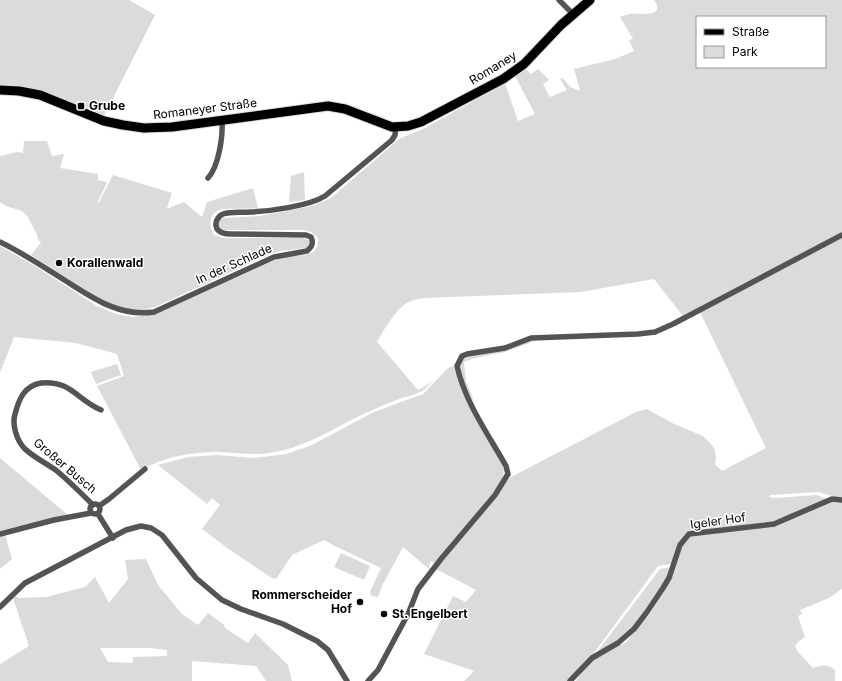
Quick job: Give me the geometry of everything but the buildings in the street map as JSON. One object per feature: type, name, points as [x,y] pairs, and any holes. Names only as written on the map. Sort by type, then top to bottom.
[{"type":"main road","name":"Romaney","points":[[415,124],[503,79],[524,64],[573,14],[590,0]]},
{"type":"main road","name":"Romaneyer Straße","points":[[0,90],[19,91],[40,95],[104,120],[134,127],[166,128],[328,106],[345,109],[378,122],[396,127],[415,124]]},
{"type":"street","points":[[559,0],[573,14]]},
{"type":"street","points":[[208,178],[213,173],[222,138],[222,120]]},
{"type":"street","name":"In der Schlade","points":[[0,242],[97,301],[116,309],[132,313],[143,314],[154,312],[274,256],[307,251],[311,248],[313,242],[311,237],[306,234],[231,234],[222,233],[216,224],[218,218],[222,214],[251,212],[318,200],[325,196],[392,140],[395,135],[396,127]]},
{"type":"street","points":[[368,681],[378,670],[408,614],[418,589],[495,494],[508,474],[506,466],[472,405],[460,378],[457,366],[462,356],[505,348],[531,338],[655,332],[842,235]]},
{"type":"street","name":"Großer Busch","points":[[96,505],[24,447],[16,433],[14,419],[22,394],[28,389],[39,384],[51,382],[61,384],[101,410]]},
{"type":"street","points":[[91,513],[90,508],[109,499],[145,469]]},
{"type":"street","name":"Igeler Hof","points":[[570,681],[592,658],[618,643],[634,629],[669,578],[680,545],[689,534],[774,524],[832,499],[842,500]]},
{"type":"street","points":[[96,505],[100,509],[98,514],[113,538]]},
{"type":"street","points":[[0,534],[54,520],[91,513],[98,514]]},
{"type":"street","points":[[0,607],[25,583],[126,530],[141,526],[151,528],[162,535],[196,578],[222,600],[241,609],[283,624],[317,641],[328,650],[347,681]]},
{"type":"green space","points":[[0,0],[129,0],[155,15],[104,116],[84,106],[72,104],[19,86],[0,86]]},
{"type":"green space","points":[[654,0],[842,0],[842,233],[683,316],[654,279],[581,292],[424,298],[413,300],[404,305],[395,314],[377,342],[418,390],[435,378],[428,387],[418,393],[363,414],[311,441],[284,450],[269,453],[249,454],[217,452],[188,454],[150,465],[141,470],[97,386],[124,376],[117,354],[76,343],[14,337],[0,373],[0,246],[35,266],[97,306],[116,314],[133,317],[158,313],[273,261],[289,256],[310,254],[314,252],[318,244],[318,238],[311,232],[304,230],[220,229],[218,226],[220,220],[223,218],[260,216],[312,206],[331,198],[399,139],[425,128],[505,83],[518,121],[535,114],[515,76],[525,68],[531,74],[538,69],[549,80],[543,84],[550,97],[567,90],[560,79],[563,78],[570,87],[580,91],[574,69],[615,59],[634,51],[629,40],[633,39],[620,17],[629,14],[644,14],[657,10]]},
{"type":"green space","points":[[24,141],[47,141],[52,156],[64,154],[60,168],[98,174],[98,180],[107,183],[98,204],[113,175],[172,193],[167,208],[184,202],[202,217],[207,202],[253,188],[258,208],[222,209],[215,212],[210,221],[214,235],[223,238],[304,238],[310,242],[309,245],[306,248],[280,251],[270,254],[155,307],[143,310],[125,309],[119,307],[100,299],[31,255],[41,242],[38,240],[28,217],[22,211],[6,206],[0,202],[0,156],[17,152],[23,153]]},
{"type":"green space","points":[[304,172],[305,200],[289,202],[291,176]]},
{"type":"green space","points":[[842,237],[842,499],[818,492],[770,495],[769,497],[775,498],[817,495],[829,500],[782,520],[689,533],[672,564],[658,566],[591,657],[570,681],[464,681],[474,671],[424,654],[453,596],[466,602],[476,590],[436,569],[502,486],[511,477],[636,412],[647,409],[672,423],[703,436],[712,445],[715,451],[715,465],[722,471],[766,448],[700,312],[781,269],[786,268],[792,263]]},
{"type":"green space","points":[[540,339],[505,352],[475,358],[464,362],[466,381],[474,401],[465,384],[460,369],[461,362],[465,357]]},
{"type":"green space","points":[[117,364],[121,375],[96,384],[91,372]]},
{"type":"green space","points":[[453,366],[502,464],[504,472],[503,476],[495,490],[435,564],[432,561],[429,565],[430,570],[403,547],[382,586],[378,597],[371,596],[370,592],[381,568],[324,540],[292,555],[276,579],[272,578],[202,529],[220,505],[212,498],[207,504],[158,465],[188,457],[217,455],[254,458],[286,454],[310,446],[374,412],[423,394],[448,368]]},
{"type":"green space","points":[[0,458],[68,515],[0,532]]},
{"type":"green space","points":[[832,501],[842,502],[842,589],[829,598],[800,610],[802,614],[798,616],[805,637],[795,646],[798,652],[813,668],[824,666],[835,670],[835,681],[576,681],[592,659],[625,643],[650,614],[669,583],[679,550],[691,536],[766,527]]},
{"type":"green space","points":[[5,534],[12,559],[0,569],[0,536]]},
{"type":"green space","points":[[341,553],[370,566],[364,580],[334,567]]},
{"type":"green space","points":[[146,559],[158,585],[182,614],[198,625],[208,613],[224,625],[225,628],[248,643],[255,633],[288,665],[292,681],[266,681],[256,666],[192,661],[192,681],[0,681],[0,664],[29,646],[13,598],[15,596],[19,598],[46,597],[85,587],[95,577],[109,603],[128,579],[125,560]],"holes":[[[100,648],[150,648],[167,650],[167,656],[133,657],[133,663],[108,662]]]},
{"type":"green space","points":[[671,567],[658,595],[636,624],[620,641],[597,652],[660,569]]},
{"type":"place","name":"Grube","points":[[81,106]]},
{"type":"place","name":"Korallenwald","points":[[59,263]]},
{"type":"place","name":"Rommerscheider Hof","points":[[360,602]]},
{"type":"place","name":"St. Engelbert","points":[[384,614]]}]
